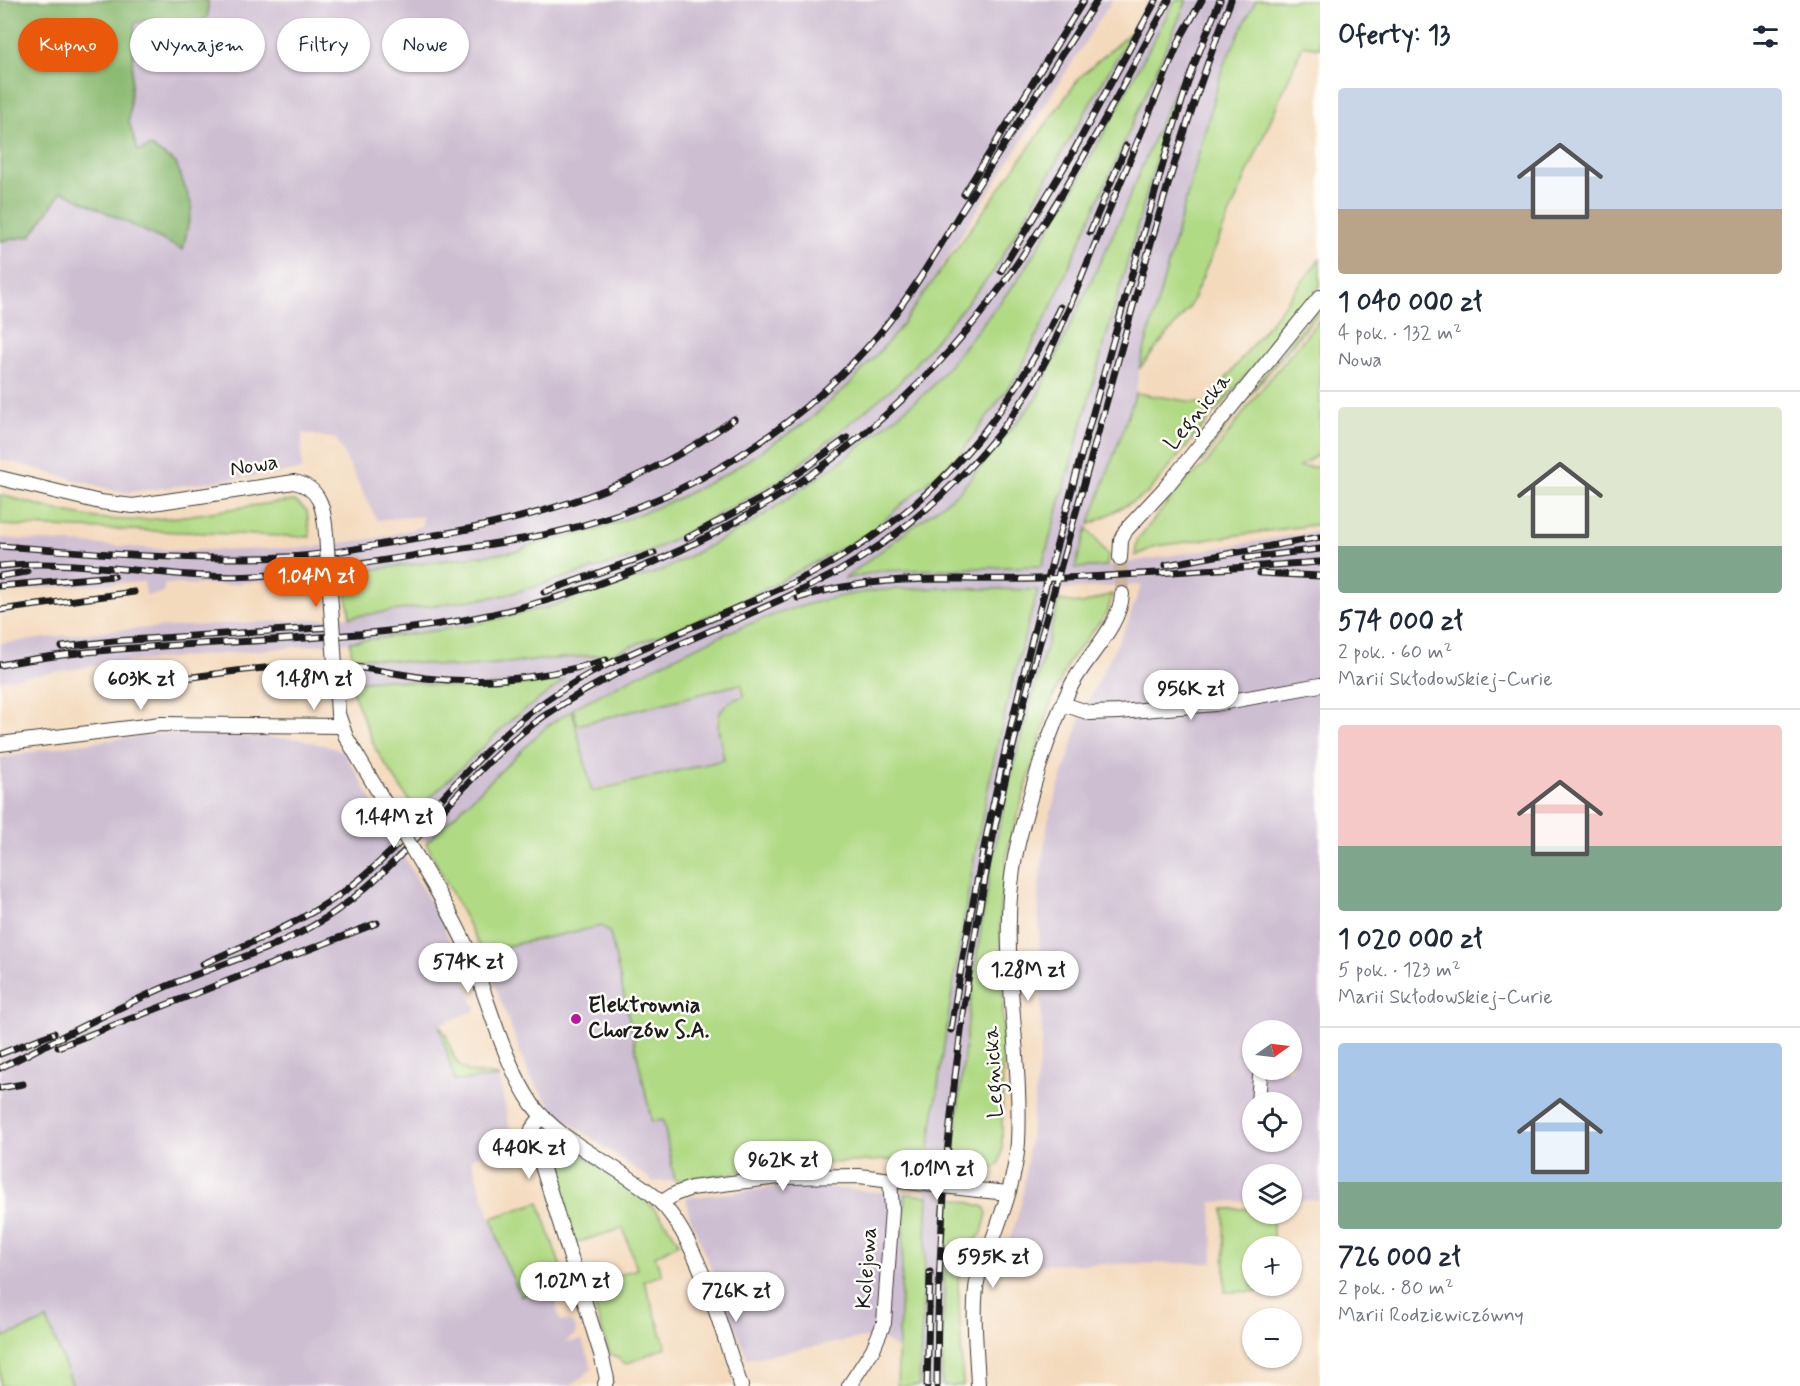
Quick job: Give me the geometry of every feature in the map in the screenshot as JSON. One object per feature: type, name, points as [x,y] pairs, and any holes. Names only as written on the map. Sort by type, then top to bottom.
[{"type":"street","name":"Legnicka","points":[[1120,558],[1121,540],[1126,530],[1166,487],[1320,297]]},
{"type":"street","name":"Nowa","points":[[0,478],[100,502],[133,506],[171,502],[278,482],[305,485],[316,494],[324,510],[341,726]]},
{"type":"street","name":"Legnicka","points":[[978,1386],[978,1280],[1008,1193],[1018,1140],[1008,930],[1011,885],[1028,805],[1063,704],[1087,657],[1119,615],[1122,594]]},
{"type":"street","points":[[1063,704],[1090,713],[1111,712],[1215,704],[1320,685]]},
{"type":"street","points":[[0,744],[160,724],[341,726],[455,924],[516,1074],[542,1116],[662,1203],[683,1235],[700,1271],[741,1386]]},
{"type":"street","points":[[542,1116],[532,1129],[532,1137],[601,1354],[607,1378],[605,1384]]},
{"type":"street","points":[[662,1203],[675,1194],[691,1188],[779,1177],[859,1176],[1008,1193]]},
{"type":"street","name":"Kolejowa","points":[[849,1386],[873,1349],[884,1323],[895,1181]]},
{"type":"shaded area","points":[[208,0],[1112,0],[927,289],[895,334],[850,384],[808,422],[702,487],[618,523],[528,546],[519,551],[318,576],[221,585],[165,584],[163,593],[146,596],[144,582],[0,592],[0,538],[174,550],[232,550],[315,547],[383,537],[423,526],[422,516],[377,520],[336,439],[302,433],[302,470],[124,493],[0,459],[0,241],[31,236],[62,191],[183,249],[138,151],[129,123],[132,72],[265,72],[265,18],[206,18],[208,16]]},
{"type":"shaded area","points":[[1148,0],[1175,0],[1075,187],[1017,281],[930,389],[843,460],[749,525],[661,571],[549,607],[461,627],[350,642],[115,663],[0,680],[0,644],[3,643],[113,630],[350,617],[506,595],[650,552],[779,481],[900,382],[993,272]]},
{"type":"shaded area","points":[[1187,0],[1256,0],[1223,66],[1139,369],[1136,393],[1087,528],[1076,567],[1107,566],[1320,531],[1320,1200],[1302,1200],[1302,1164],[1242,1164],[1242,1201],[1212,1202],[1213,1263],[1002,1265],[1022,1201],[1042,1038],[1038,891],[1048,821],[1082,714],[1128,622],[1141,585],[1062,589],[1014,763],[968,1011],[952,1173],[946,1196],[942,1386],[919,1386],[927,1161],[962,915],[1014,670],[1037,590],[818,603],[772,617],[698,646],[573,708],[547,726],[426,843],[416,811],[512,719],[563,682],[460,688],[384,679],[349,683],[352,656],[458,667],[611,654],[731,607],[868,534],[1018,374],[1055,298]],"holes":[[[1175,87],[1042,566],[879,571],[846,579],[960,491],[1036,399],[1121,217]]]},
{"type":"shaded area","points":[[739,685],[742,695],[726,703],[716,720],[724,760],[592,789],[577,725]]},
{"type":"shaded area","points":[[168,733],[301,739],[344,751],[444,927],[476,1010],[439,1025],[455,1081],[499,1077],[511,1134],[471,1159],[504,1259],[521,1296],[551,1283],[560,1321],[570,1321],[576,1328],[575,1335],[564,1343],[582,1340],[592,1369],[570,1386],[73,1386],[47,1321],[5,1338],[0,1324],[0,758],[70,745]]},
{"type":"shaded area","points":[[602,926],[610,933],[652,1122],[663,1120],[675,1181],[654,1182],[556,1113],[529,1075],[482,951]]},
{"type":"shaded area","points":[[798,1185],[905,1194],[899,1350],[882,1339],[862,1338],[748,1359],[689,1214],[686,1198]]},
{"type":"green space","points":[[0,0],[208,0],[208,16],[206,18],[130,18],[130,72],[132,72],[129,122],[138,151],[150,146],[176,163],[192,206],[183,250],[62,191],[31,236],[0,241]]},
{"type":"green space","points":[[1175,0],[1187,0],[1055,298],[1018,374],[960,454],[868,534],[731,607],[611,654],[458,667],[352,656],[350,642],[461,627],[549,607],[661,571],[749,525],[843,460],[930,389],[1017,281],[1075,187]]},
{"type":"green space","points":[[1256,0],[1320,0],[1320,48],[1303,45],[1189,308],[1139,369],[1223,66]]},
{"type":"green space","points":[[1132,31],[993,272],[900,382],[779,481],[650,552],[506,595],[350,617],[344,573],[519,551],[528,546],[600,529],[675,500],[726,474],[808,421],[850,384],[895,334],[1080,77]]},
{"type":"green space","points":[[1178,81],[1042,566],[879,571],[844,579],[960,491],[1036,399],[1121,217]]},
{"type":"green space","points":[[1320,259],[1320,286],[1147,494],[1089,525],[1136,393],[1206,404]]},
{"type":"green space","points":[[1320,305],[1320,311],[1245,401],[1202,462],[1195,460]]},
{"type":"green space","points":[[1320,319],[1320,453],[1299,467],[1320,467],[1320,524],[1156,546],[1135,556],[1137,540],[1187,479],[1206,464],[1255,397]]},
{"type":"green space","points":[[0,495],[81,516],[131,520],[178,517],[295,501],[307,511],[310,537],[0,525]]},
{"type":"green space","points":[[1087,528],[1108,555],[1107,566],[1075,568]]},
{"type":"green space","points":[[941,588],[1038,590],[1018,660],[985,802],[959,945],[927,1161],[888,1160],[791,1165],[675,1181],[663,1120],[652,1122],[610,933],[602,926],[482,951],[426,843],[547,726],[572,710],[592,791],[724,760],[718,722],[724,707],[744,696],[741,684],[577,725],[573,708],[718,637],[794,608],[873,591]]},
{"type":"green space","points":[[1112,594],[1108,612],[1069,661],[1052,700],[1009,844],[1000,908],[1003,1006],[1002,1151],[999,1164],[982,1177],[952,1173],[969,1009],[995,847],[1017,754],[1059,600],[1083,604]]},
{"type":"green space","points":[[384,679],[460,688],[564,681],[512,719],[416,811],[376,750],[349,683]]},
{"type":"green space","points":[[439,1025],[447,1036],[454,1057],[463,1068],[474,1073],[499,1077],[455,1081]]},
{"type":"green space","points":[[567,1145],[615,1176],[643,1198],[668,1226],[679,1243],[655,1256],[662,1275],[644,1281],[666,1347],[626,1364],[609,1352],[588,1285],[637,1269],[623,1228],[575,1243],[551,1170]]},
{"type":"green space","points":[[905,1194],[928,1196],[919,1386],[897,1386]]},
{"type":"green space","points":[[946,1196],[984,1207],[987,1213],[982,1233],[969,1247],[958,1281],[963,1386],[942,1386]]},
{"type":"green space","points":[[539,1202],[566,1283],[555,1302],[551,1284],[521,1296],[504,1259],[492,1218]]},
{"type":"green space","points":[[1224,1209],[1242,1209],[1242,1224],[1273,1224],[1273,1236],[1242,1236],[1242,1292],[1225,1292]]},
{"type":"green space","points":[[47,1320],[73,1386],[0,1386],[0,1324],[5,1337]]},
{"type":"tunnel","points":[[1120,558],[1122,594]]},
{"type":"railway","points":[[964,194],[1084,0]]},
{"type":"railway","points":[[0,566],[64,564],[224,577],[322,569],[511,541],[570,529],[632,509],[711,473],[748,450],[818,397],[879,334],[923,274],[1097,0]]},
{"type":"railway","points":[[1001,271],[1071,156],[1156,0]]},
{"type":"railway","points":[[0,665],[101,651],[405,629],[493,614],[578,591],[660,560],[738,520],[812,474],[881,419],[944,357],[1000,288],[1024,254],[1089,147],[1169,0]]},
{"type":"railway","points":[[0,1068],[132,1002],[286,940],[321,921],[381,874],[486,765],[544,716],[615,674],[802,590],[839,571],[870,552],[930,505],[986,449],[1031,388],[1069,308],[1181,37],[1202,0]]},
{"type":"railway","points":[[951,1030],[970,917],[993,804],[1047,582],[1170,139],[1192,70],[1220,0]]},
{"type":"railway","points":[[937,1386],[941,1246],[952,1108],[969,969],[1004,784],[1053,594],[1173,167],[1231,0]]},
{"type":"railway","points":[[1090,232],[1126,146]]},
{"type":"railway","points":[[203,964],[284,927],[341,894],[407,836],[497,741],[566,687],[627,655],[796,581],[830,564],[881,531],[944,477],[997,415],[1020,381],[1060,307]]},
{"type":"railway","points":[[0,546],[142,556],[214,558],[285,557],[355,549],[508,520],[587,497],[661,464],[734,419]]},
{"type":"railway","points":[[687,538],[766,496],[847,438]]},
{"type":"railway","points":[[1166,565],[1320,537]]},
{"type":"railway","points":[[1246,558],[1320,549]]},
{"type":"railway","points":[[544,592],[654,553]]},
{"type":"railway","points":[[798,598],[859,584],[888,581],[1073,578],[1320,562]]},
{"type":"railway","points":[[0,576],[27,572]]},
{"type":"railway","points":[[1260,573],[1320,576]]},
{"type":"railway","points":[[0,586],[114,576]]},
{"type":"railway","points":[[0,610],[134,592]]},
{"type":"railway","points":[[62,647],[114,641],[335,627]]},
{"type":"railway","points":[[130,686],[249,670],[321,665],[448,680],[494,680],[540,675],[606,660]]},
{"type":"railway","points":[[58,1047],[377,923]]},
{"type":"railway","points":[[0,1054],[54,1033]]},
{"type":"railway","points":[[0,1088],[23,1084]]},
{"type":"railway","points":[[927,1386],[930,1272]]},
{"type":"place","name":"Elektrownia Chorzów S.A.","points":[[576,1019]]}]
